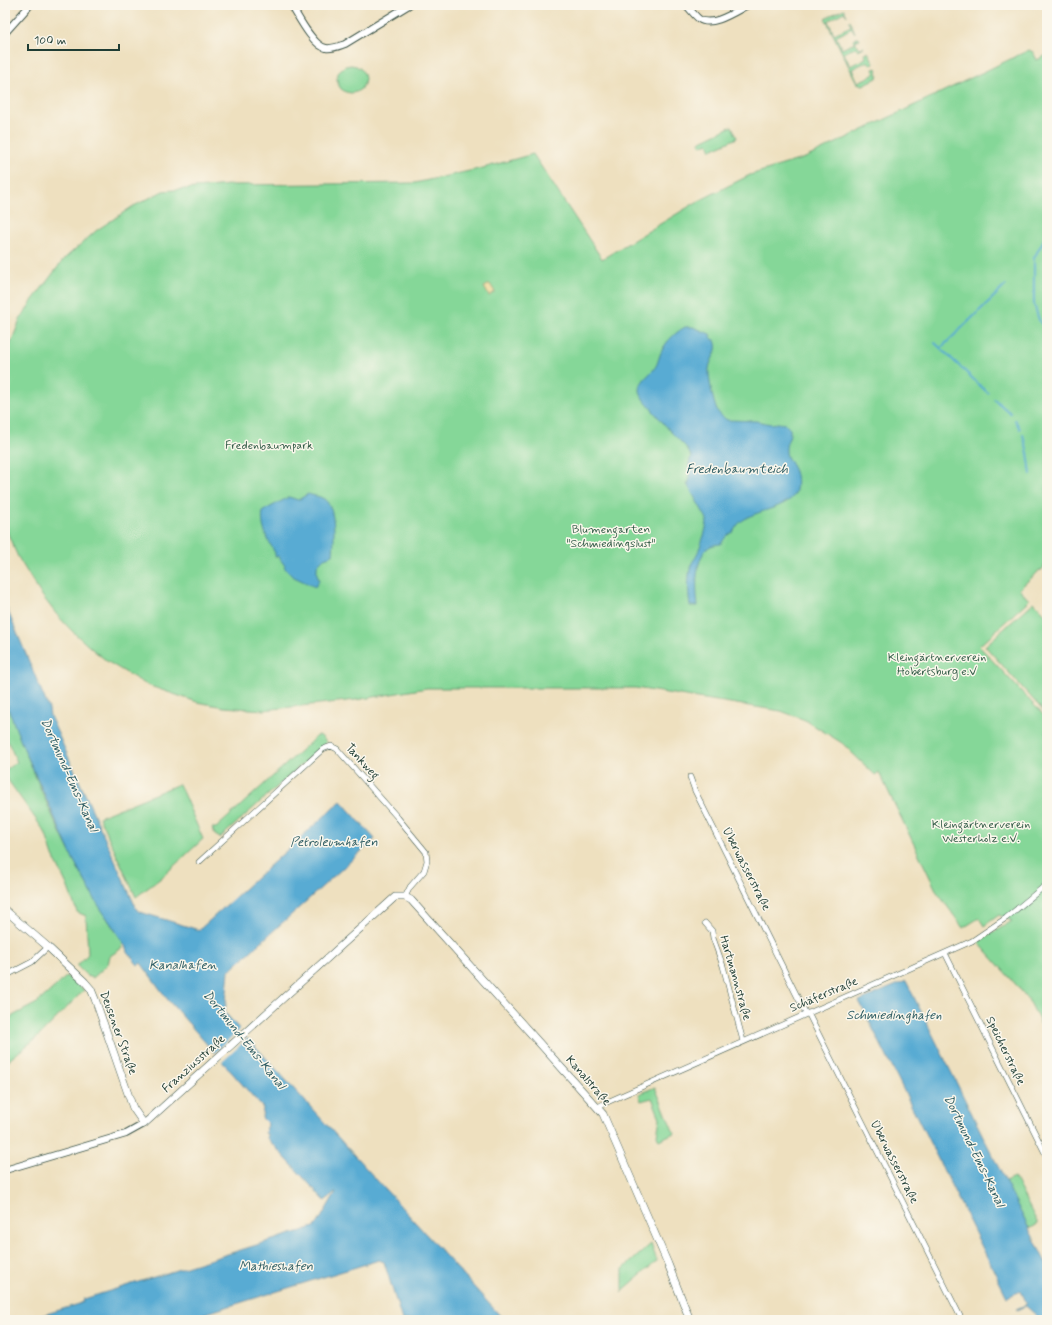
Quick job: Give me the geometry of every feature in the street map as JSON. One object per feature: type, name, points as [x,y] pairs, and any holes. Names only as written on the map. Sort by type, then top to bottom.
[{"type":"main road","name":"Franziusstraße","points":[[144,1124],[382,908],[395,897],[405,897]]},
{"type":"main road","name":"Kanalstraße","points":[[405,897],[411,900],[603,1114],[634,1184],[690,1320]]},
{"type":"main road","name":"Deusener Straße","points":[[5,910],[48,947],[91,989],[134,1108],[144,1124]]},
{"type":"street","points":[[5,33],[30,5]]},
{"type":"street","points":[[291,5],[316,43],[326,48],[335,48],[344,44],[409,5]]},
{"type":"street","points":[[686,5],[700,20],[711,22],[724,18],[748,5]]},
{"type":"street","name":"Tankweg","points":[[199,862],[323,749],[331,746],[337,749],[426,852],[427,861],[424,871],[410,887],[405,897]]},
{"type":"street","name":"Überwasserstraße","points":[[690,777],[695,790],[962,1320]]},
{"type":"street","name":"Schäferstraße","points":[[598,1107],[743,1041],[972,941],[1047,884]]},
{"type":"street","name":"Hartmannstraße","points":[[705,923],[712,931],[743,1041]]},
{"type":"street","points":[[5,976],[32,962],[48,947]]},
{"type":"street","name":"Speicherstraße","points":[[945,953],[1047,1158]]},
{"type":"street","name":"Franziusstraße","points":[[5,1170],[126,1134],[144,1124]]},
{"type":"green space","points":[[844,9],[847,16],[844,12],[828,21],[834,34],[851,26],[850,20],[855,33],[852,28],[836,37],[842,49],[854,43],[853,40],[859,37],[860,39],[855,41],[859,48],[864,47],[858,50],[856,47],[844,53],[850,66],[866,58],[864,53],[868,52],[874,63],[870,65],[868,61],[852,69],[858,82],[875,74],[873,69],[876,68],[878,75],[877,78],[863,85],[857,83],[825,18]]},
{"type":"green space","name":"Fredenbaumpark","points":[[1029,50],[1033,52],[1037,60],[1047,55],[1047,564],[1019,589],[1029,600],[979,646],[1047,719],[1047,1037],[1031,1004],[1019,988],[978,942],[1012,921],[999,915],[984,926],[979,918],[963,928],[937,892],[879,772],[875,775],[842,743],[805,720],[781,711],[635,688],[427,688],[356,700],[264,710],[224,707],[197,702],[147,685],[108,662],[72,631],[57,615],[40,593],[18,557],[5,526],[5,358],[20,320],[32,301],[64,259],[97,230],[132,207],[163,191],[229,185],[415,183],[483,168],[533,154],[602,259],[695,203],[750,175],[805,158]]},
{"type":"green space","points":[[351,65],[361,69],[365,79],[361,89],[351,93],[341,89],[337,79],[341,69]]},
{"type":"green space","points":[[732,126],[737,138],[711,150],[708,143],[701,146],[699,142]]},
{"type":"green space","points":[[1034,602],[1047,616],[1047,715],[985,646]]},
{"type":"green space","points":[[5,700],[43,795],[66,846],[107,919],[123,942],[122,948],[110,956],[108,964],[93,978],[87,976],[77,966],[88,954],[86,916],[77,912],[67,885],[53,856],[45,832],[5,776],[5,770],[17,762],[5,735]]},
{"type":"green space","points":[[317,735],[321,736],[327,742],[220,838],[215,835],[212,828],[216,828]]},
{"type":"green space","points":[[179,784],[203,839],[161,878],[136,897],[99,817]]},
{"type":"green space","points":[[67,976],[72,982],[75,981],[84,990],[40,1035],[5,1063],[5,1020],[37,1003]]},
{"type":"green space","points":[[655,1087],[674,1133],[659,1140],[657,1135],[660,1118],[652,1098],[641,1101],[639,1094]]},
{"type":"green space","points":[[1014,1177],[1038,1224],[1031,1228],[1028,1227],[1005,1181]]},
{"type":"green space","points":[[651,1244],[657,1261],[621,1292],[623,1289],[623,1269]]},
{"type":"sand","points":[[490,284],[495,292],[489,296],[484,287]]},
{"type":"water","name":"Fredenbaumteich","points":[[685,327],[693,327],[710,334],[712,339],[715,340],[716,352],[710,365],[709,373],[716,409],[721,415],[727,420],[785,424],[790,429],[786,452],[794,469],[797,481],[794,496],[789,500],[774,508],[743,520],[721,544],[710,546],[704,552],[698,566],[697,575],[698,606],[690,606],[688,590],[690,568],[697,555],[705,532],[707,519],[687,484],[689,484],[689,464],[691,456],[686,447],[670,431],[643,399],[640,393],[641,383],[657,364],[666,344],[676,333]]},
{"type":"water","points":[[308,494],[322,498],[328,503],[334,525],[333,555],[324,558],[317,565],[319,581],[315,587],[292,576],[284,567],[285,566],[278,556],[275,556],[265,533],[262,517],[263,511],[289,497],[298,500]]},
{"type":"water","points":[[5,604],[49,709],[50,716],[137,910],[140,912],[199,930],[341,801],[375,839],[229,971],[225,1013],[504,1320],[402,1320],[384,1262],[379,1260],[184,1320],[27,1320],[79,1304],[83,1302],[84,1299],[314,1227],[318,1223],[336,1192],[325,1201],[267,1138],[267,1134],[265,1133],[268,1124],[262,1118],[263,1108],[168,1000],[141,963],[138,965],[129,954],[123,942],[97,903],[73,859],[21,742],[5,700]]},
{"type":"water","name":"Schmiedinghafen","points":[[906,981],[1047,1265],[1047,1320],[1038,1320],[1036,1315],[1025,1306],[1017,1310],[1016,1309],[1027,1304],[1021,1291],[1007,1297],[859,1001]]},
{"type":"pier","points":[[241,1028],[249,1037],[221,1063],[213,1054]]},
{"type":"waterway","points":[[1045,330],[1039,320],[1034,304],[1034,258],[1047,234]]},
{"type":"waterway","points":[[941,348],[1006,285]]},
{"type":"waterway","points":[[935,343],[988,393]]},
{"type":"waterway","points":[[994,399],[1010,413]]},
{"type":"waterway","points":[[1015,420],[1020,429]]},
{"type":"waterway","points":[[1023,435],[1028,453],[1031,474]]},
{"type":"park label","name":"Blumengarten \"Schmiedingslust\"","points":[[611,537]]},
{"type":"park label","name":"Kleingärtnerverein Hobertsburg e.V","points":[[937,665]]},
{"type":"park label","name":"Kleingärtnerverein Westerholz e.V.","points":[[981,832]]},
{"type":"water label","name":"Dortmund-Ems-Kanal","points":[[69,775]]},
{"type":"water label","name":"Petroleumhafen","points":[[334,842]]},
{"type":"water label","name":"Kanalhafen","points":[[183,965]]},
{"type":"water label","name":"Dortmund-Ems-Kanal","points":[[244,1040]]},
{"type":"water label","name":"Dortmund-Ems-Kanal","points":[[974,1151]]},
{"type":"water label","name":"Mathieshafen","points":[[276,1266]]}]
